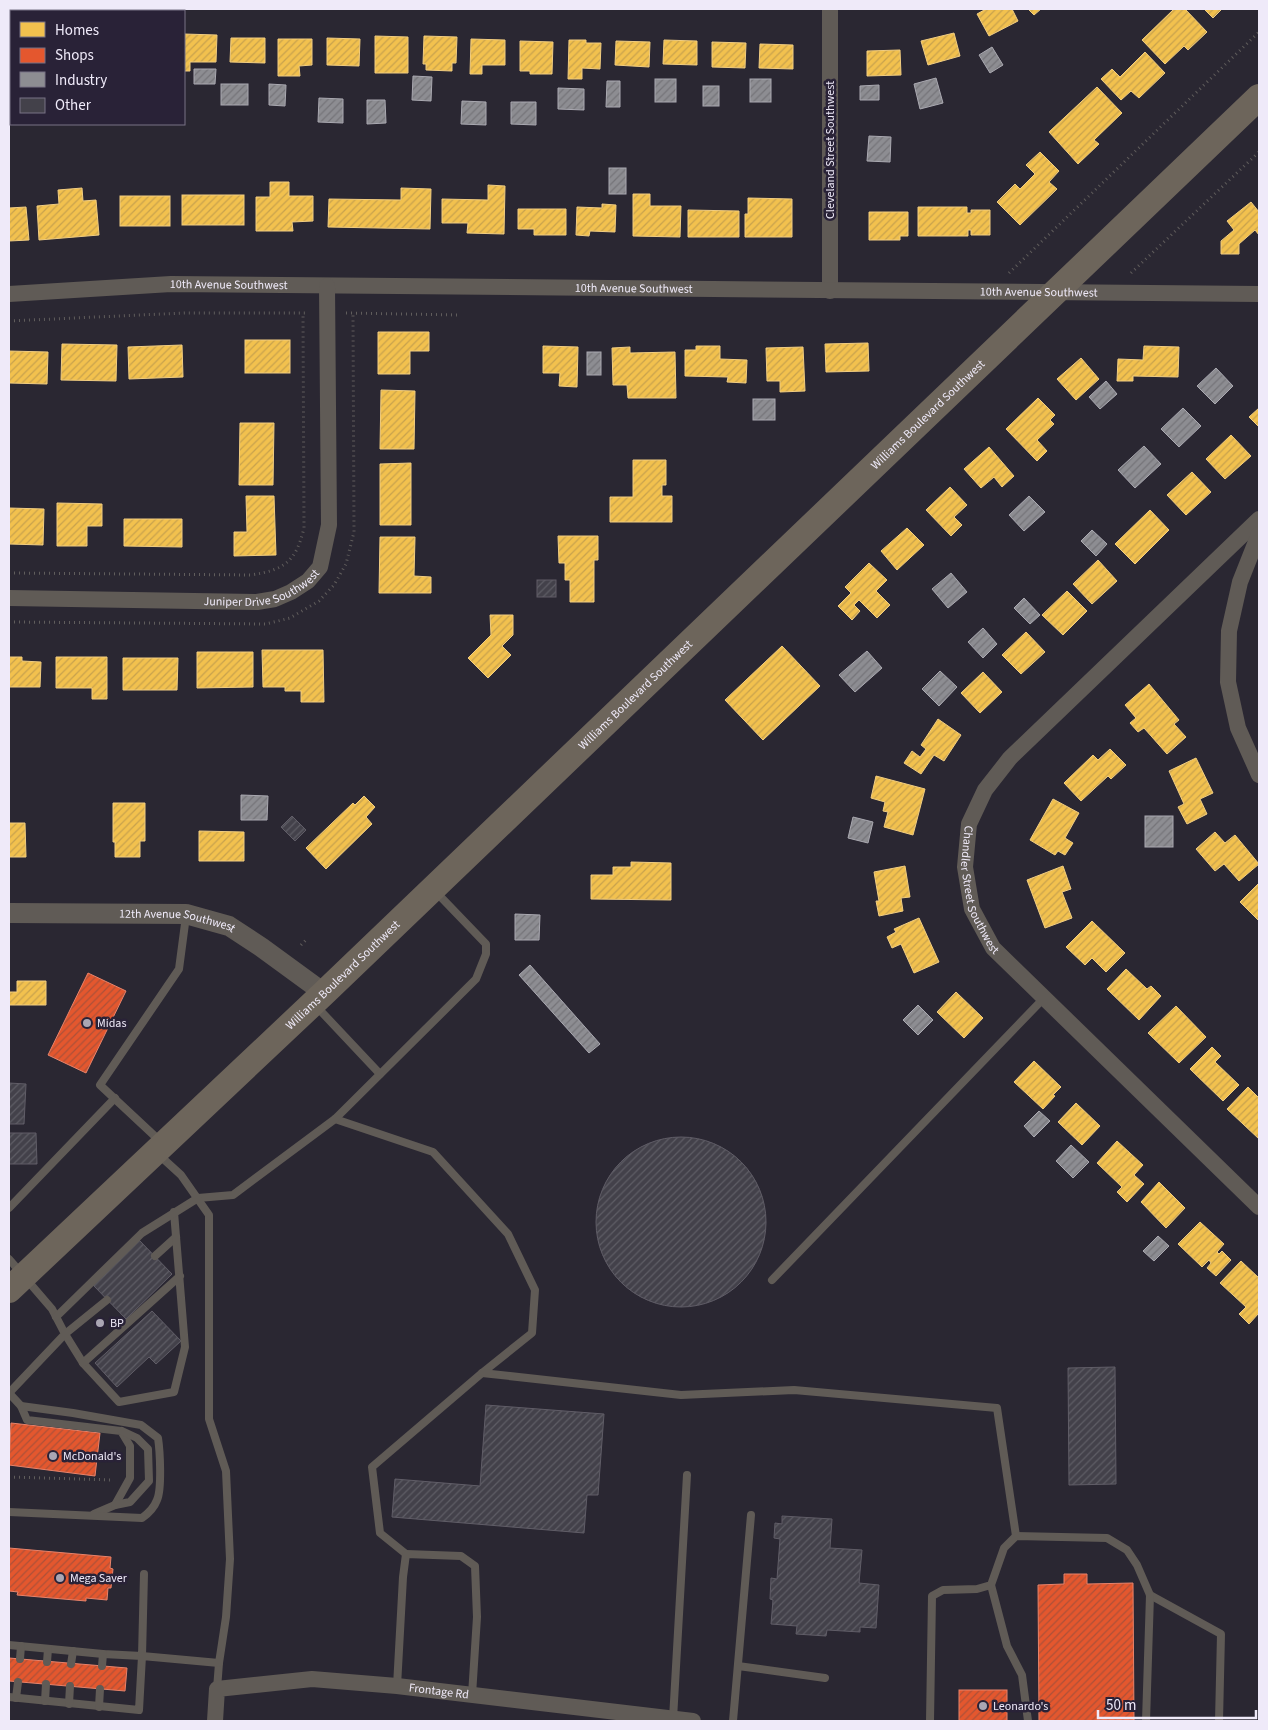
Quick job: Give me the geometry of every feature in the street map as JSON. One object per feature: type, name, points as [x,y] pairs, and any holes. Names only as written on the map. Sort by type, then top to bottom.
[{"type":"main road","name":"Williams Boulevard Southwest","points":[[14,1275],[159,1148],[318,998],[1259,97]]},
{"type":"street","name":"Cleveland Street Southwest","points":[[830,9],[830,291]]},
{"type":"street","name":"10th Avenue Southwest","points":[[9,294],[171,284],[1259,294]]},
{"type":"street","name":"Juniper Drive Southwest","points":[[9,598],[257,602],[275,599],[291,592],[308,581],[320,567],[329,525],[327,286]]},
{"type":"street","name":"Chandler Street Southwest","points":[[1259,518],[1010,758],[985,790],[970,824],[964,867],[972,909],[993,948],[1259,1208]]},
{"type":"street","points":[[1259,534],[1240,582],[1229,631],[1228,682],[1238,728],[1259,775]]},
{"type":"street","name":"12th Avenue Southwest","points":[[9,912],[186,914],[229,926],[261,947],[318,998]]},
{"type":"street","name":"Frontage Rd","points":[[217,1688],[312,1679],[396,1686],[693,1721]]},
{"type":"street","points":[[215,1721],[217,1688]]},
{"type":"lane","points":[[56,1317],[142,1233],[198,1198],[233,1195],[335,1119],[476,979],[486,954],[486,944],[433,888]]},
{"type":"lane","points":[[186,914],[180,969],[100,1085],[159,1148],[209,1214],[209,1419],[226,1471],[230,1559],[226,1617],[217,1688]]},
{"type":"lane","points":[[318,998],[380,1074]]},
{"type":"lane","points":[[772,1280],[1044,998]]},
{"type":"lane","points":[[9,1208],[114,1098]]},
{"type":"lane","points":[[335,1119],[433,1152],[508,1234],[535,1290],[532,1333],[372,1467],[380,1533],[406,1554],[461,1556],[475,1566],[477,1617],[472,1695]]},
{"type":"lane","points":[[14,1275],[52,1309],[65,1334],[84,1363],[119,1402],[174,1392],[185,1347],[174,1212]]},
{"type":"lane","points":[[155,1256],[176,1237]]},
{"type":"lane","points":[[84,1363],[180,1276]]},
{"type":"lane","points":[[92,1514],[115,1505],[130,1502],[150,1480],[148,1449],[137,1438],[121,1430],[27,1420],[21,1406],[9,1393],[65,1334],[108,1300]]},
{"type":"lane","points":[[482,1373],[681,1395],[794,1390],[997,1408],[1016,1536]]},
{"type":"lane","points":[[9,1512],[92,1514],[142,1518],[151,1511],[158,1499],[160,1454],[158,1438],[141,1425],[21,1406]]},
{"type":"lane","points":[[115,1505],[130,1478],[130,1446],[121,1430]]},
{"type":"lane","points":[[673,1719],[687,1475]]},
{"type":"lane","points":[[733,1721],[751,1515]]},
{"type":"lane","points":[[1028,1721],[1022,1674],[1007,1646],[991,1585],[1004,1548],[1016,1536],[1108,1538],[1127,1550],[1138,1566],[1150,1595],[1146,1721]]},
{"type":"lane","points":[[396,1686],[406,1554]]},
{"type":"lane","points":[[18,1682],[13,1698],[139,1710],[144,1574]]},
{"type":"lane","points":[[930,1721],[932,1596],[943,1590],[977,1588],[991,1585]]},
{"type":"lane","points":[[1150,1595],[1221,1634],[1219,1721]]},
{"type":"lane","points":[[9,1645],[73,1652],[219,1663]]},
{"type":"lane","points":[[20,1659],[21,1646]]},
{"type":"lane","points":[[48,1649],[48,1662]]},
{"type":"lane","points":[[72,1664],[73,1652]]},
{"type":"lane","points":[[102,1654],[102,1666]]},
{"type":"lane","points":[[738,1666],[825,1678]]},
{"type":"lane","points":[[45,1701],[46,1684]]},
{"type":"lane","points":[[69,1704],[70,1686]]},
{"type":"lane","points":[[99,1707],[100,1689]]},
{"type":"path","points":[[1006,276],[1259,32]]},
{"type":"path","points":[[1132,273],[1259,152]]},
{"type":"path","points":[[9,321],[184,313],[458,315]]},
{"type":"path","points":[[9,572],[251,575],[269,572],[283,566],[292,557],[300,543],[304,528],[303,313]]},
{"type":"path","points":[[9,622],[266,624],[290,618],[319,601],[334,585],[346,564],[354,532],[353,314]]},
{"type":"path","points":[[301,945],[307,939]]},
{"type":"path","points":[[9,1477],[111,1479],[124,1488]]},
{"type":"building: Homes","points":[[986,9],[1012,9],[1018,21],[989,36],[977,14]]},
{"type":"building: Homes","points":[[1028,9],[1041,9],[1034,15]]},
{"type":"building: Homes","points":[[1174,9],[1185,9],[1207,32],[1188,50],[1184,46],[1165,64],[1142,40]]},
{"type":"building: Homes","points":[[1204,9],[1222,9],[1213,18]]},
{"type":"building: Homes","points":[[954,33],[960,56],[928,65],[921,41]]},
{"type":"building: Homes","points":[[185,34],[217,35],[216,62],[190,62],[190,71],[185,71]]},
{"type":"building: Homes","points":[[375,36],[408,37],[408,73],[375,73]]},
{"type":"building: Homes","points":[[424,36],[457,37],[456,63],[452,63],[452,71],[426,70],[426,64],[423,64]]},
{"type":"building: Homes","points":[[231,38],[265,38],[265,63],[230,62]]},
{"type":"building: Homes","points":[[327,38],[360,39],[359,66],[327,65]]},
{"type":"building: Homes","points":[[278,39],[312,39],[312,65],[299,66],[300,76],[278,76]]},
{"type":"building: Homes","points":[[471,39],[505,40],[505,65],[482,65],[482,74],[470,74]]},
{"type":"building: Homes","points":[[569,40],[586,40],[586,43],[601,43],[600,69],[582,68],[582,79],[568,79]]},
{"type":"building: Homes","points":[[664,40],[697,41],[697,65],[663,64]]},
{"type":"building: Homes","points":[[520,41],[553,42],[552,74],[530,74],[530,71],[520,71]]},
{"type":"building: Homes","points":[[616,41],[650,42],[649,67],[615,65]]},
{"type":"building: Homes","points":[[712,42],[746,43],[745,68],[712,67]]},
{"type":"building: Homes","points":[[760,44],[793,45],[793,69],[759,68]]},
{"type":"building: Homes","points":[[900,50],[901,75],[867,76],[867,51]]},
{"type":"building: Homes","points":[[1145,52],[1165,73],[1139,98],[1131,91],[1121,100],[1101,79],[1112,69],[1120,77]]},
{"type":"building: Homes","points":[[1097,87],[1122,113],[1094,140],[1099,144],[1078,164],[1049,132]]},
{"type":"building: Homes","points":[[1040,152],[1059,171],[1049,182],[1057,189],[1020,225],[997,202],[1015,184],[1020,189],[1035,174],[1026,165]]},
{"type":"building: Homes","points":[[270,182],[289,182],[289,196],[313,196],[313,221],[292,222],[293,231],[256,231],[256,197],[270,197]]},
{"type":"building: Homes","points":[[488,185],[505,186],[504,234],[467,233],[468,223],[442,223],[442,199],[488,200]]},
{"type":"building: Homes","points":[[82,188],[83,201],[96,200],[99,235],[39,240],[37,206],[59,204],[58,190]]},
{"type":"building: Homes","points":[[401,188],[431,189],[430,229],[328,227],[329,199],[401,200]]},
{"type":"building: Homes","points":[[633,194],[650,194],[650,206],[681,206],[680,237],[633,236]]},
{"type":"building: Homes","points":[[182,195],[244,195],[244,225],[182,225]]},
{"type":"building: Homes","points":[[120,196],[170,196],[170,226],[120,226]]},
{"type":"building: Homes","points":[[748,198],[792,199],[792,237],[745,237],[745,214],[748,214]]},
{"type":"building: Homes","points":[[1251,202],[1259,212],[1259,235],[1255,230],[1239,244],[1239,254],[1221,254],[1221,241],[1234,230],[1227,221]]},
{"type":"building: Homes","points":[[602,204],[616,205],[615,232],[590,231],[589,236],[576,235],[577,207],[602,208]]},
{"type":"building: Homes","points":[[26,207],[29,240],[9,241],[9,208]]},
{"type":"building: Homes","points":[[918,207],[967,207],[967,213],[971,213],[971,210],[990,210],[990,235],[971,235],[971,230],[968,230],[968,236],[918,236]]},
{"type":"building: Homes","points":[[518,209],[566,209],[566,235],[534,235],[534,229],[518,229]]},
{"type":"building: Homes","points":[[688,210],[739,211],[739,237],[688,237]]},
{"type":"building: Homes","points":[[869,212],[908,212],[908,236],[900,236],[900,240],[869,240]]},
{"type":"building: Homes","points":[[378,332],[429,332],[429,351],[410,351],[410,374],[378,374]]},
{"type":"building: Homes","points":[[245,340],[290,340],[290,373],[245,373]]},
{"type":"building: Homes","points":[[868,343],[869,371],[826,372],[825,344]]},
{"type":"building: Homes","points":[[62,344],[117,345],[116,381],[61,380]]},
{"type":"building: Homes","points":[[182,345],[183,377],[129,379],[128,347]]},
{"type":"building: Homes","points":[[543,346],[578,347],[577,387],[559,386],[560,373],[543,373]]},
{"type":"building: Homes","points":[[696,346],[720,346],[720,359],[747,360],[746,383],[727,382],[728,377],[685,376],[685,350],[696,350]]},
{"type":"building: Homes","points":[[1144,346],[1179,347],[1178,377],[1133,376],[1133,381],[1117,381],[1118,359],[1143,360]]},
{"type":"building: Homes","points":[[630,347],[630,353],[675,352],[676,398],[628,398],[627,385],[613,385],[612,348]]},
{"type":"building: Homes","points":[[803,347],[805,391],[780,392],[780,381],[767,381],[766,348]]},
{"type":"building: Homes","points":[[9,351],[48,352],[47,384],[9,383]]},
{"type":"building: Homes","points":[[1081,358],[1099,379],[1076,400],[1057,379]]},
{"type":"building: Homes","points":[[381,390],[415,391],[414,449],[380,449]]},
{"type":"building: Homes","points":[[1038,398],[1055,415],[1050,420],[1054,424],[1037,440],[1047,451],[1037,461],[1006,429]]},
{"type":"building: Homes","points":[[1259,408],[1259,427],[1249,417]]},
{"type":"building: Homes","points":[[240,423],[274,423],[273,485],[239,485]]},
{"type":"building: Homes","points":[[1231,435],[1251,456],[1225,479],[1206,459]]},
{"type":"building: Homes","points":[[989,447],[1014,476],[1002,487],[994,477],[981,488],[964,469]]},
{"type":"building: Homes","points":[[633,460],[666,460],[666,485],[662,485],[662,496],[672,496],[672,522],[610,522],[610,497],[633,497]]},
{"type":"building: Homes","points":[[411,463],[411,525],[380,525],[380,464]]},
{"type":"building: Homes","points":[[1192,472],[1211,492],[1186,515],[1167,495]]},
{"type":"building: Homes","points":[[950,487],[967,505],[954,517],[962,525],[951,536],[926,510]]},
{"type":"building: Homes","points":[[246,496],[274,496],[276,555],[234,556],[234,532],[247,532]]},
{"type":"building: Homes","points":[[57,503],[102,504],[102,526],[87,526],[87,546],[57,546]]},
{"type":"building: Homes","points":[[9,508],[44,509],[43,545],[9,544]]},
{"type":"building: Homes","points":[[1150,510],[1169,530],[1135,564],[1115,544]]},
{"type":"building: Homes","points":[[124,519],[182,519],[182,547],[124,546]]},
{"type":"building: Homes","points":[[907,528],[924,545],[897,570],[881,551]]},
{"type":"building: Homes","points":[[558,536],[598,536],[598,560],[594,560],[594,602],[570,602],[570,580],[565,580],[565,563],[559,563]]},
{"type":"building: Homes","points":[[380,537],[415,537],[414,576],[431,577],[431,593],[379,593]]},
{"type":"building: Homes","points":[[1098,560],[1117,581],[1092,604],[1073,584]]},
{"type":"building: Homes","points":[[869,563],[887,580],[876,591],[890,605],[877,618],[859,600],[854,605],[860,611],[852,620],[838,606],[851,593],[845,587]]},
{"type":"building: Homes","points":[[1067,591],[1087,611],[1063,635],[1042,615]]},
{"type":"building: Homes","points":[[490,615],[513,615],[513,635],[502,646],[511,655],[488,678],[468,658],[491,635]]},
{"type":"building: Homes","points":[[1026,632],[1045,652],[1021,674],[1002,655]]},
{"type":"building: Homes","points":[[782,646],[820,686],[763,740],[725,700]]},
{"type":"building: Homes","points":[[262,650],[323,650],[324,702],[301,702],[301,691],[285,691],[285,687],[263,687]]},
{"type":"building: Homes","points":[[197,652],[253,652],[253,687],[197,688]]},
{"type":"building: Homes","points":[[9,657],[22,657],[22,661],[41,662],[40,687],[9,687]]},
{"type":"building: Homes","points":[[56,657],[107,657],[107,699],[92,699],[92,688],[56,688]]},
{"type":"building: Homes","points":[[123,658],[178,658],[177,690],[123,690]]},
{"type":"building: Homes","points":[[983,672],[1002,692],[980,713],[961,693]]},
{"type":"building: Homes","points":[[1149,684],[1179,720],[1174,724],[1186,737],[1167,754],[1144,728],[1138,732],[1130,723],[1136,718],[1125,705]]},
{"type":"building: Homes","points":[[938,719],[961,735],[944,761],[934,755],[921,774],[904,763],[912,751],[920,757],[926,749],[921,745]]},
{"type":"building: Homes","points":[[1110,749],[1126,765],[1111,779],[1108,776],[1081,801],[1064,783],[1093,755],[1098,760]]},
{"type":"building: Homes","points":[[1196,758],[1213,793],[1200,799],[1207,814],[1187,824],[1178,807],[1184,804],[1169,771]]},
{"type":"building: Homes","points":[[876,776],[925,789],[913,835],[884,827],[888,812],[883,811],[885,802],[871,798]]},
{"type":"building: Homes","points":[[364,796],[375,807],[366,817],[372,824],[326,869],[306,848],[353,803],[355,805]]},
{"type":"building: Homes","points":[[1053,799],[1079,813],[1065,838],[1073,843],[1065,855],[1058,851],[1055,855],[1030,840]]},
{"type":"building: Homes","points":[[113,803],[145,803],[145,841],[140,841],[140,857],[115,857]]},
{"type":"building: Homes","points":[[9,823],[25,823],[26,857],[9,857]]},
{"type":"building: Homes","points":[[199,831],[244,832],[244,861],[199,861]]},
{"type":"building: Homes","points":[[1215,832],[1225,843],[1235,835],[1259,864],[1239,881],[1224,864],[1215,871],[1196,849]]},
{"type":"building: Homes","points":[[631,862],[671,863],[671,900],[591,899],[591,875],[613,875],[613,867],[631,867]]},
{"type":"building: Homes","points":[[905,866],[910,897],[901,898],[903,911],[879,916],[876,901],[879,901],[874,872]]},
{"type":"building: Homes","points":[[1063,866],[1071,889],[1062,892],[1072,918],[1045,928],[1027,880]]},
{"type":"building: Homes","points":[[1259,883],[1259,921],[1240,902]]},
{"type":"building: Homes","points":[[919,918],[939,962],[914,973],[901,944],[892,948],[887,937],[896,932],[894,929]]},
{"type":"building: Homes","points":[[1092,921],[1125,953],[1106,972],[1092,958],[1085,965],[1066,947]]},
{"type":"building: Homes","points":[[1126,969],[1147,989],[1151,986],[1161,996],[1139,1020],[1107,989]]},
{"type":"building: Homes","points":[[17,981],[46,981],[46,1005],[9,1005],[9,992],[17,992]]},
{"type":"building: Homes","points":[[956,992],[983,1018],[964,1038],[937,1012]]},
{"type":"building: Homes","points":[[1176,1006],[1206,1037],[1179,1063],[1148,1033]]},
{"type":"building: Homes","points":[[1212,1047],[1221,1056],[1215,1062],[1239,1085],[1223,1101],[1190,1069]]},
{"type":"building: Homes","points":[[1034,1061],[1061,1087],[1043,1109],[1014,1082]]},
{"type":"building: Homes","points":[[1248,1087],[1259,1098],[1259,1139],[1227,1109]]},
{"type":"building: Homes","points":[[1076,1103],[1100,1126],[1082,1145],[1058,1122]]},
{"type":"building: Homes","points":[[1117,1141],[1143,1165],[1134,1175],[1144,1184],[1127,1202],[1117,1192],[1122,1187],[1097,1163]]},
{"type":"building: Homes","points":[[1159,1182],[1185,1208],[1166,1228],[1141,1202]]},
{"type":"building: Homes","points":[[1200,1222],[1224,1244],[1217,1252],[1219,1254],[1222,1251],[1231,1260],[1216,1276],[1207,1268],[1211,1263],[1209,1260],[1202,1267],[1178,1244]]},
{"type":"building: Homes","points":[[1241,1261],[1259,1278],[1259,1313],[1249,1324],[1239,1314],[1246,1307],[1220,1283]]},
{"type":"building: Shops","name":"Midas","points":[[88,973],[126,991],[86,1073],[48,1055]]},
{"type":"building: Shops","name":"McDonald's","points":[[11,1423],[100,1433],[95,1476],[9,1465]]},
{"type":"building: Shops","name":"Mega Saver","points":[[9,1548],[111,1557],[110,1568],[113,1569],[111,1588],[108,1588],[107,1600],[86,1598],[86,1601],[17,1595],[18,1592],[9,1591]]},
{"type":"building: Shops","points":[[1064,1574],[1087,1574],[1087,1584],[1133,1583],[1134,1721],[1039,1721],[1038,1585],[1064,1584]]},
{"type":"building: Shops","points":[[9,1658],[127,1668],[125,1691],[9,1681]]},
{"type":"building: Shops","name":"Leonardo's","points":[[959,1690],[1007,1690],[1007,1721],[959,1721]]},
{"type":"building: Industry","points":[[992,47],[1003,65],[990,73],[979,55]]},
{"type":"building: Industry","points":[[194,69],[216,69],[215,84],[194,84]]},
{"type":"building: Industry","points":[[413,76],[432,77],[431,101],[412,100]]},
{"type":"building: Industry","points":[[936,78],[943,103],[920,109],[914,84]]},
{"type":"building: Industry","points":[[655,79],[676,79],[676,102],[655,102]]},
{"type":"building: Industry","points":[[750,79],[771,79],[771,102],[750,102]]},
{"type":"building: Industry","points":[[607,81],[620,81],[620,107],[606,107]]},
{"type":"building: Industry","points":[[221,84],[248,84],[248,105],[221,105]]},
{"type":"building: Industry","points":[[269,84],[286,85],[285,106],[269,105]]},
{"type":"building: Industry","points":[[879,85],[879,100],[860,100],[860,86]]},
{"type":"building: Industry","points":[[703,86],[719,86],[719,106],[703,106]]},
{"type":"building: Industry","points":[[558,88],[584,89],[584,110],[558,109]]},
{"type":"building: Industry","points":[[319,98],[343,99],[343,123],[318,122]]},
{"type":"building: Industry","points":[[367,100],[385,100],[386,123],[367,124]]},
{"type":"building: Industry","points":[[462,101],[486,102],[486,125],[461,124]]},
{"type":"building: Industry","points":[[511,102],[536,102],[536,125],[511,124]]},
{"type":"building: Industry","points":[[869,136],[891,137],[890,162],[867,161]]},
{"type":"building: Industry","points":[[609,168],[626,168],[626,194],[609,194]]},
{"type":"building: Industry","points":[[587,352],[601,352],[601,375],[587,375]]},
{"type":"building: Industry","points":[[1216,368],[1233,386],[1215,404],[1197,386]]},
{"type":"building: Industry","points":[[1106,381],[1117,394],[1100,409],[1089,397]]},
{"type":"building: Industry","points":[[753,399],[775,399],[775,420],[753,420]]},
{"type":"building: Industry","points":[[1183,408],[1201,426],[1179,447],[1161,429]]},
{"type":"building: Industry","points":[[1144,446],[1161,464],[1135,488],[1118,470]]},
{"type":"building: Industry","points":[[1029,496],[1045,512],[1024,531],[1009,515]]},
{"type":"building: Industry","points":[[1092,530],[1107,544],[1096,556],[1081,541]]},
{"type":"building: Industry","points":[[951,573],[967,592],[948,608],[932,589]]},
{"type":"building: Industry","points":[[1024,598],[1040,615],[1030,624],[1014,608]]},
{"type":"building: Industry","points":[[983,628],[997,644],[983,658],[968,642]]},
{"type":"building: Industry","points":[[867,651],[882,668],[855,692],[839,675]]},
{"type":"building: Industry","points":[[940,671],[957,687],[939,706],[922,689]]},
{"type":"building: Industry","points":[[241,795],[268,796],[267,820],[241,820]]},
{"type":"building: Industry","points":[[1145,816],[1173,816],[1173,847],[1145,847]]},
{"type":"building: Industry","points":[[853,817],[873,822],[868,843],[848,838]]},
{"type":"building: Industry","points":[[515,914],[540,915],[539,940],[515,940]]},
{"type":"building: Industry","points":[[530,965],[600,1044],[589,1053],[519,975]]},
{"type":"building: Industry","points":[[918,1005],[933,1020],[918,1035],[903,1020]]},
{"type":"building: Industry","points":[[1039,1111],[1050,1121],[1034,1137],[1024,1126]]},
{"type":"building: Industry","points":[[1071,1145],[1089,1162],[1073,1178],[1056,1161]]},
{"type":"building: Industry","points":[[1158,1236],[1169,1246],[1154,1261],[1143,1251]]},
{"type":"building: Other","points":[[537,580],[556,580],[556,597],[537,597]]},
{"type":"building: Other","points":[[292,816],[306,830],[295,841],[281,827]]},
{"type":"building: Other","points":[[9,1083],[26,1084],[24,1124],[9,1124]]},
{"type":"building: Other","points":[[9,1133],[36,1133],[37,1164],[9,1164]]},
{"type":"building: Other","points":[[673,1137],[689,1137],[714,1143],[735,1156],[747,1168],[760,1189],[766,1222],[760,1255],[747,1276],[735,1288],[714,1301],[689,1307],[673,1307],[648,1301],[627,1288],[615,1276],[602,1255],[596,1230],[596,1214],[602,1189],[615,1168],[627,1156],[648,1143]]},
{"type":"building: Other","points":[[139,1240],[172,1274],[126,1319],[93,1285]]},
{"type":"building: Other","points":[[152,1311],[181,1341],[156,1364],[149,1357],[117,1387],[95,1363]]},
{"type":"building: Other","points":[[1115,1367],[1116,1484],[1069,1485],[1068,1368]]},
{"type":"building: Other","points":[[486,1405],[604,1414],[598,1495],[587,1495],[584,1533],[392,1517],[395,1479],[480,1486]]},
{"type":"building: Other","points":[[782,1516],[832,1519],[830,1548],[862,1550],[859,1583],[879,1585],[876,1628],[860,1627],[860,1632],[827,1630],[826,1636],[796,1634],[797,1626],[771,1624],[773,1600],[770,1599],[771,1578],[777,1579],[780,1539],[774,1538],[775,1523],[782,1524]]},
{"type":"place","name":"Midas","points":[[87,1023]]},
{"type":"place","name":"BP","points":[[100,1323]]},
{"type":"place","name":"McDonald's","points":[[53,1456]]},
{"type":"place","name":"Mega Saver","points":[[60,1578]]},
{"type":"place","name":"Leonardo's","points":[[983,1706]]}]
